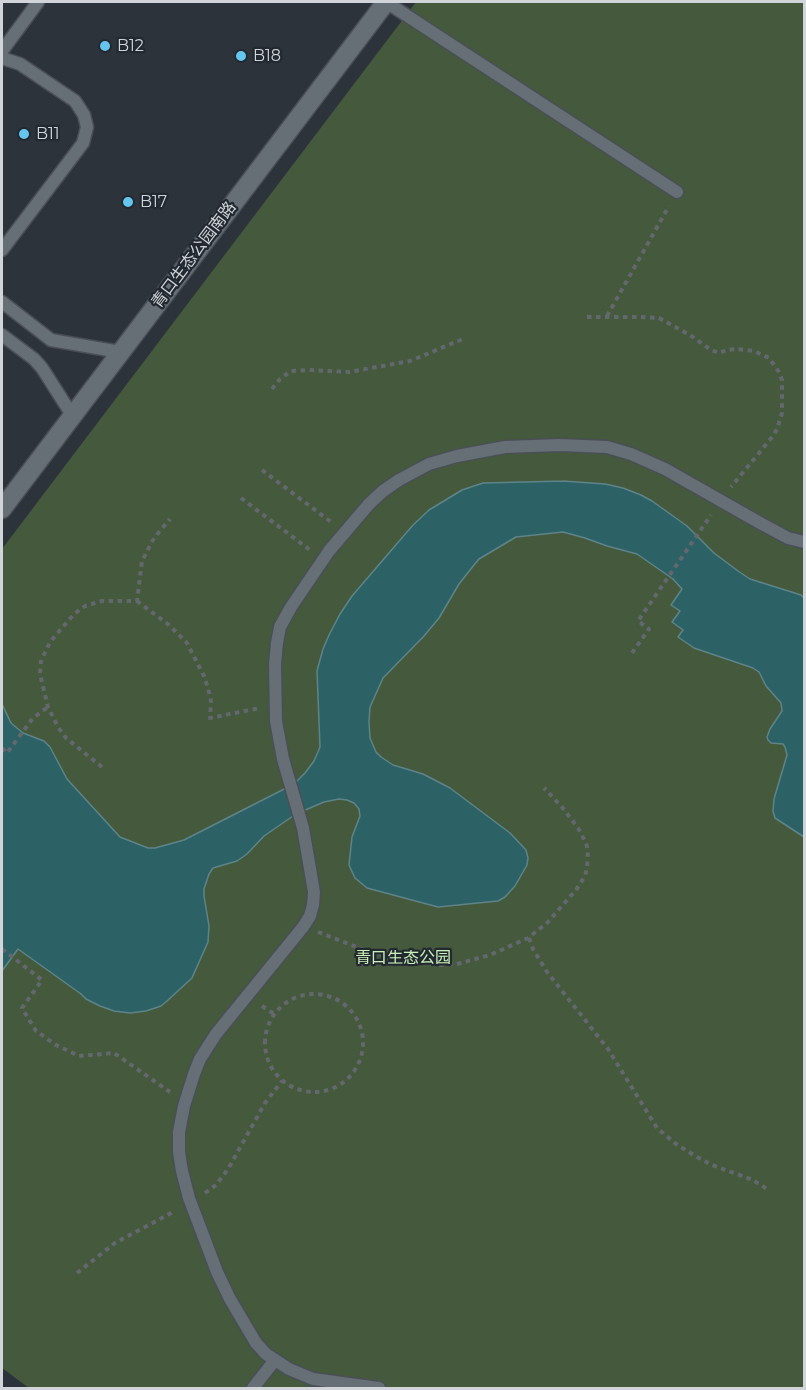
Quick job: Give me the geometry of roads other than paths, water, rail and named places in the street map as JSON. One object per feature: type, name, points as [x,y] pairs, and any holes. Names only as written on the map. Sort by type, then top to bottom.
[{"type":"street","name":"青口生态公园南路","points":[[2,509],[386,2]]},
{"type":"lane","points":[[2,51],[38,2]]},
{"type":"lane","points":[[386,2],[677,192]]},
{"type":"lane","points":[[2,58],[20,64],[75,102],[84,115],[87,127],[83,143],[2,250]]},
{"type":"lane","points":[[2,302],[51,340],[120,352]]},
{"type":"lane","points":[[2,335],[34,358],[72,415]]},
{"type":"lane","points":[[379,1389],[313,1379],[289,1369],[266,1354],[256,1343],[217,1272],[189,1198],[179,1152],[179,1132],[185,1102],[200,1059],[216,1034],[303,927],[310,916],[313,905],[314,892],[303,828],[276,721],[275,664],[280,627],[295,600],[323,560],[369,504],[383,491],[429,464],[505,447],[558,445],[607,447],[631,454],[666,469],[788,538],[804,542]]},
{"type":"lane","points":[[253,1389],[275,1360]]},
{"type":"water","points":[[563,481],[605,484],[641,495],[687,526],[714,553],[750,579],[801,595],[804,598],[804,837],[775,818],[773,811],[774,799],[787,755],[783,744],[771,743],[767,737],[782,711],[781,703],[766,686],[759,672],[753,668],[694,648],[678,637],[683,630],[672,622],[680,611],[671,605],[682,589],[673,579],[637,554],[563,532],[516,537],[479,559],[459,584],[439,618],[383,678],[370,707],[369,722],[370,738],[376,752],[381,757],[393,765],[423,774],[450,788],[510,833],[526,850],[527,865],[515,886],[505,897],[498,901],[438,907],[367,888],[355,878],[349,865],[352,837],[360,816],[359,809],[354,803],[339,799],[324,802],[296,814],[264,836],[237,861],[213,868],[204,889],[209,926],[208,942],[192,978],[161,1006],[130,1013],[100,1006],[86,999],[18,949],[2,971],[2,704],[11,723],[23,733],[44,741],[50,747],[67,779],[120,837],[148,848],[184,840],[294,784],[314,761],[320,747],[317,671],[323,649],[340,614],[352,596],[413,525],[429,510],[462,490],[483,483]]},
{"type":"place","name":"B12","points":[[105,46]]},
{"type":"place","name":"B18","points":[[241,56]]},
{"type":"place","name":"B11","points":[[24,134]]},
{"type":"place","name":"B17","points":[[128,202]]},
{"type":"park label","name":"青口生态公园","points":[[403,958]]}]
